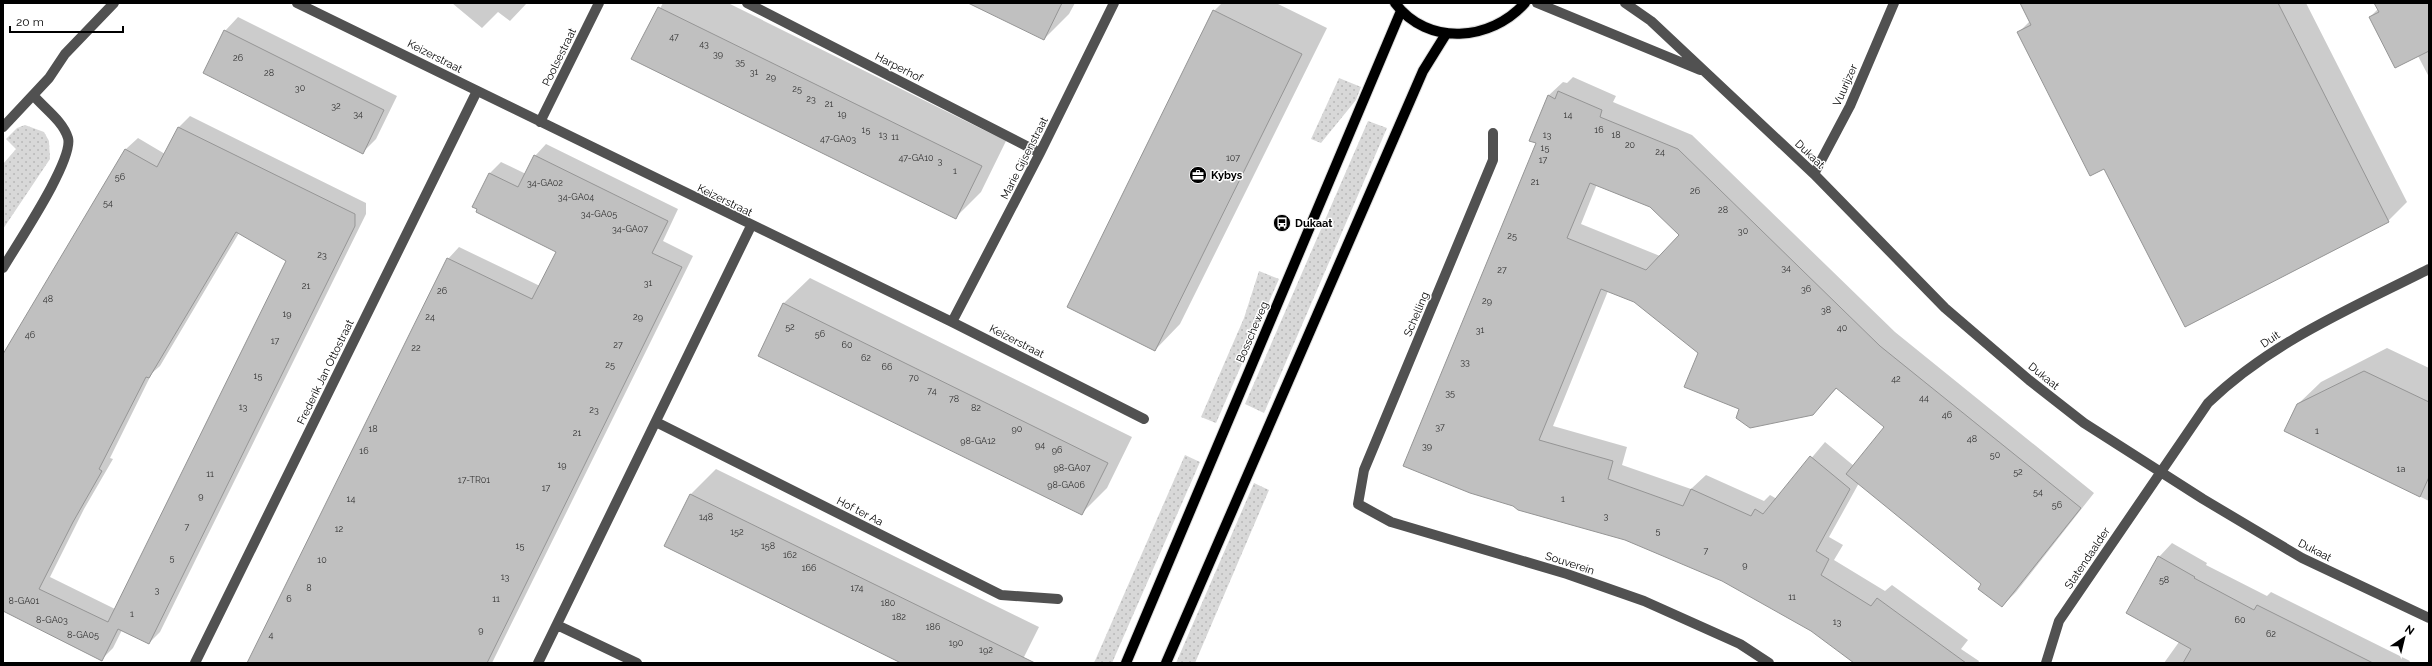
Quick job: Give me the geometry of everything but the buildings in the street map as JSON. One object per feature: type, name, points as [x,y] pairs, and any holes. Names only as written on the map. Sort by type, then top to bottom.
[{"type":"main road","points":[[1398,7],[1422,25],[1446,34],[1464,34],[1483,31],[1500,24],[1515,14],[1525,3]]},
{"type":"main road","name":"Bosscheweg","points":[[1126,663],[1398,7]]},
{"type":"main road","points":[[1166,663],[1423,71],[1446,34]]},
{"type":"street","points":[[3,126],[49,78],[65,54],[114,3]]},
{"type":"street","name":"Keizerstraat","points":[[297,3],[751,226],[952,322],[1144,418]]},
{"type":"street","name":"Poolsestraat","points":[[540,122],[600,3]]},
{"type":"street","name":"Harperhof","points":[[747,3],[1040,153]]},
{"type":"street","name":"Marie Gijsenstraat","points":[[952,322],[1040,153],[1114,3]]},
{"type":"street","name":"Dukaat","points":[[1537,3],[1705,72]]},
{"type":"street","name":"Dukaat","points":[[1625,3],[1651,21],[1814,174],[1945,308],[2029,380],[2084,423],[2160,472],[2302,558],[2429,618]]},
{"type":"street","name":"Vuurijzer","points":[[1814,174],[1850,106],[1894,3]]},
{"type":"street","name":"Frederik Jan Ottostraat","points":[[195,663],[477,91]]},
{"type":"street","points":[[3,268],[63,167],[69,148],[68,140],[62,126],[33,96]]},
{"type":"street","name":"Schelling","points":[[1358,504],[1364,470],[1494,160],[1493,133]]},
{"type":"street","points":[[538,663],[751,226]]},
{"type":"street","name":"Duit","points":[[2160,472],[2208,403],[2232,380],[2291,339],[2429,269]]},
{"type":"street","name":"Hof ter Aa","points":[[656,422],[1001,595],[1058,599]]},
{"type":"street","name":"Statendaalder","points":[[2046,663],[2059,621],[2160,472]]},
{"type":"street","name":"Souverein","points":[[1358,504],[1391,522],[1567,574],[1644,602],[1740,644],[1769,663]]},
{"type":"street","points":[[556,625],[636,663]]},
{"type":"shaded area","points":[[1339,78],[1361,87],[1356,100],[1321,143],[1311,139]]},
{"type":"shaded area","points":[[1368,121],[1387,128],[1264,413],[1245,404]]},
{"type":"shaded area","points":[[25,125],[44,132],[49,141],[50,159],[3,229],[3,164],[16,149],[6,139],[17,128]]},
{"type":"shaded area","points":[[1259,271],[1279,279],[1216,423],[1201,417],[1244,318]]},
{"type":"shaded area","points":[[1185,455],[1200,462],[1112,663],[1094,663]]},
{"type":"shaded area","points":[[1254,483],[1269,490],[1195,663],[1176,663]]},
{"type":"place","name":"Kybys","points":[[1198,175]]},
{"type":"place","name":"Dukaat","points":[[1282,223]]}]
